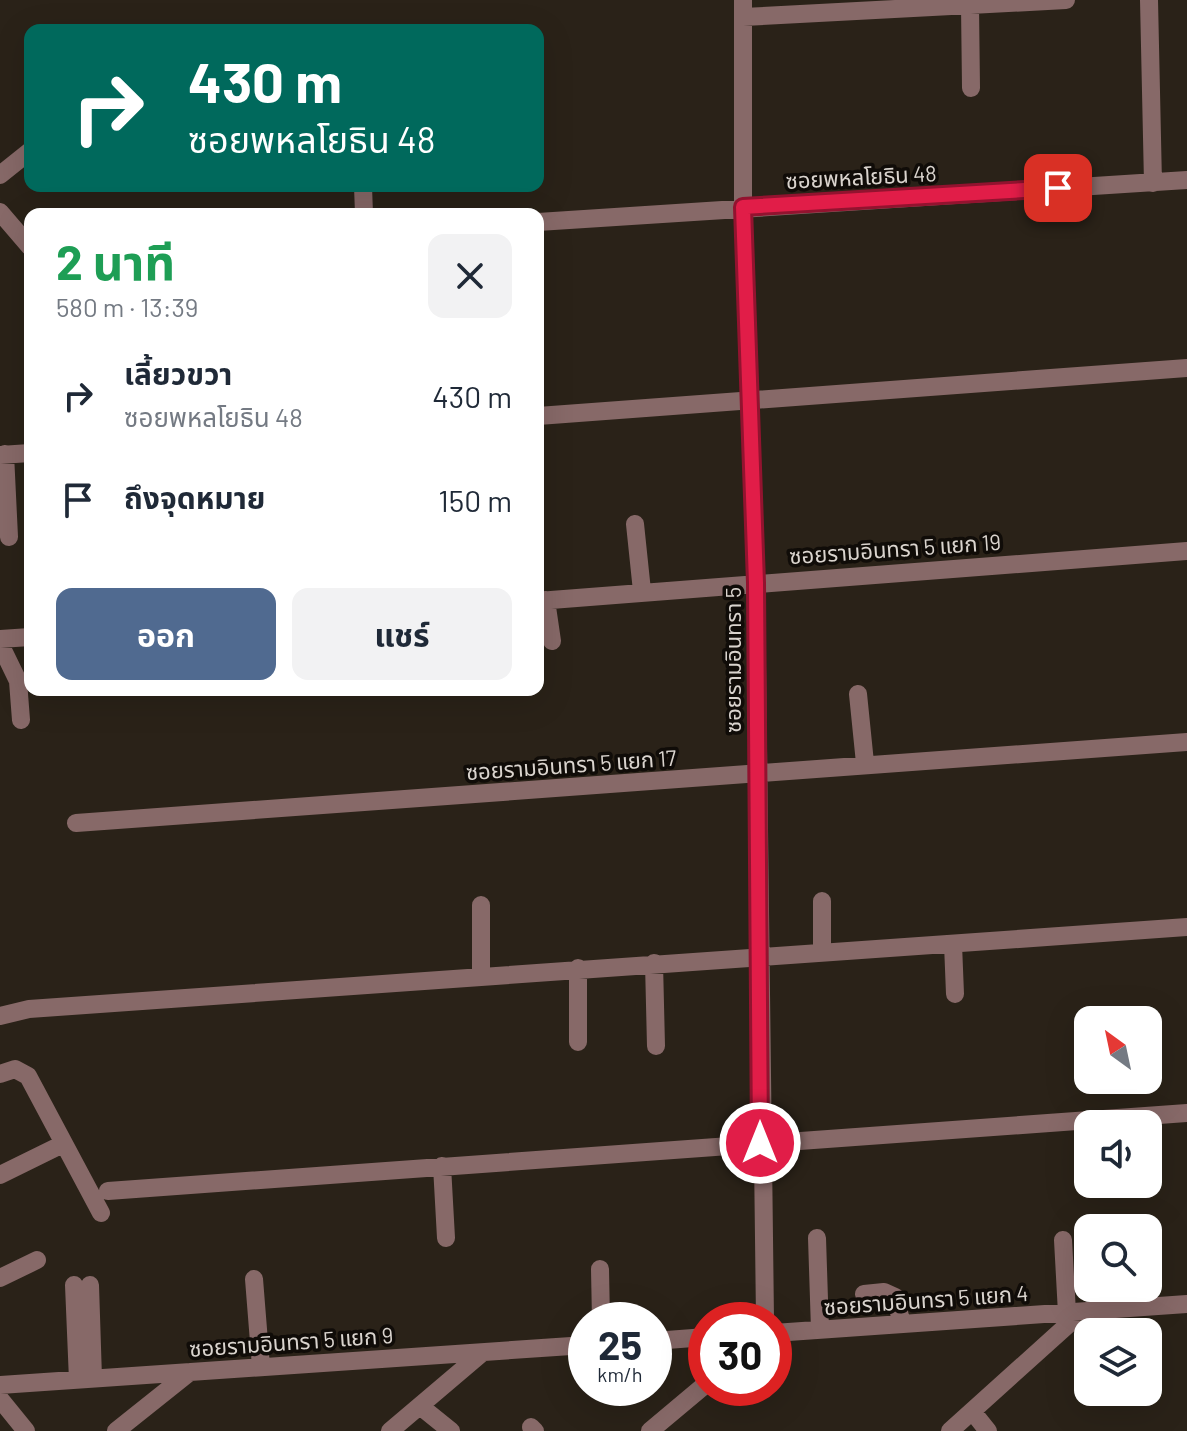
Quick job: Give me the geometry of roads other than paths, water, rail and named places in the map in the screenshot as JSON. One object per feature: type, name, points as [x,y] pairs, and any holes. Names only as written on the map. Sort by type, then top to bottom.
[{"type":"street","points":[[743,8],[970,6],[1066,0]]},
{"type":"street","points":[[1149,0],[1153,183]]},
{"type":"street","points":[[970,6],[971,88]]},
{"type":"street","name":"ซอยรามอินทรา 5","points":[[743,8],[743,207],[756,583],[760,1143],[764,1302]]},
{"type":"street","points":[[0,175],[24,156]]},
{"type":"street","name":"ซอยพหลโยธิน 48","points":[[544,222],[1187,180]]},
{"type":"street","points":[[0,212],[24,240]]},
{"type":"street","points":[[544,416],[1187,368]]},
{"type":"street","points":[[9,537],[2,454],[24,453]]},
{"type":"street","points":[[635,524],[642,591]]},
{"type":"street","name":"ซอยรามอินทรา 5 แยก 19","points":[[544,600],[1187,551]]},
{"type":"street","points":[[544,608],[552,641]]},
{"type":"street","points":[[21,720],[18,681],[0,642],[24,638]]},
{"type":"street","points":[[858,694],[865,763]]},
{"type":"street","name":"ซอยรามอินทรา 5 แยก 17","points":[[76,823],[756,775],[865,763],[1187,742]]},
{"type":"street","points":[[822,901],[822,953]]},
{"type":"street","points":[[481,905],[481,975]]},
{"type":"street","points":[[0,1016],[43,1008],[481,975],[1187,927]]},
{"type":"street","points":[[953,944],[955,994]]},
{"type":"street","points":[[654,963],[656,1046]]},
{"type":"street","points":[[578,968],[578,1042]]},
{"type":"street","points":[[0,1074],[15,1069],[28,1076],[101,1213]]},
{"type":"street","points":[[108,1191],[1187,1113]]},
{"type":"street","points":[[0,1175],[63,1144]]},
{"type":"street","points":[[442,1166],[446,1238]]},
{"type":"street","points":[[817,1238],[820,1330]]},
{"type":"street","points":[[950,1431],[1074,1313],[1063,1240]]},
{"type":"street","points":[[0,1278],[37,1260]]},
{"type":"street","points":[[600,1269],[601,1302]]},
{"type":"street","points":[[254,1279],[261,1367]]},
{"type":"street","points":[[82,1285],[86,1379]]},
{"type":"street","points":[[864,1294],[884,1292],[895,1297],[902,1324]]},
{"type":"street","name":"ซอยรามอินทรา 5 แยก 4","points":[[792,1332],[1187,1304]]},
{"type":"street","name":"ซอยรามอินทรา 5 แยก 9","points":[[0,1385],[568,1346]]},
{"type":"street","points":[[390,1431],[482,1353]]},
{"type":"street","points":[[116,1431],[190,1372]]},
{"type":"street","points":[[0,1399],[26,1431]]},
{"type":"street","points":[[650,1431],[688,1399]]},
{"type":"street","points":[[420,1406],[451,1431]]},
{"type":"street","points":[[972,1411],[988,1431]]}]
